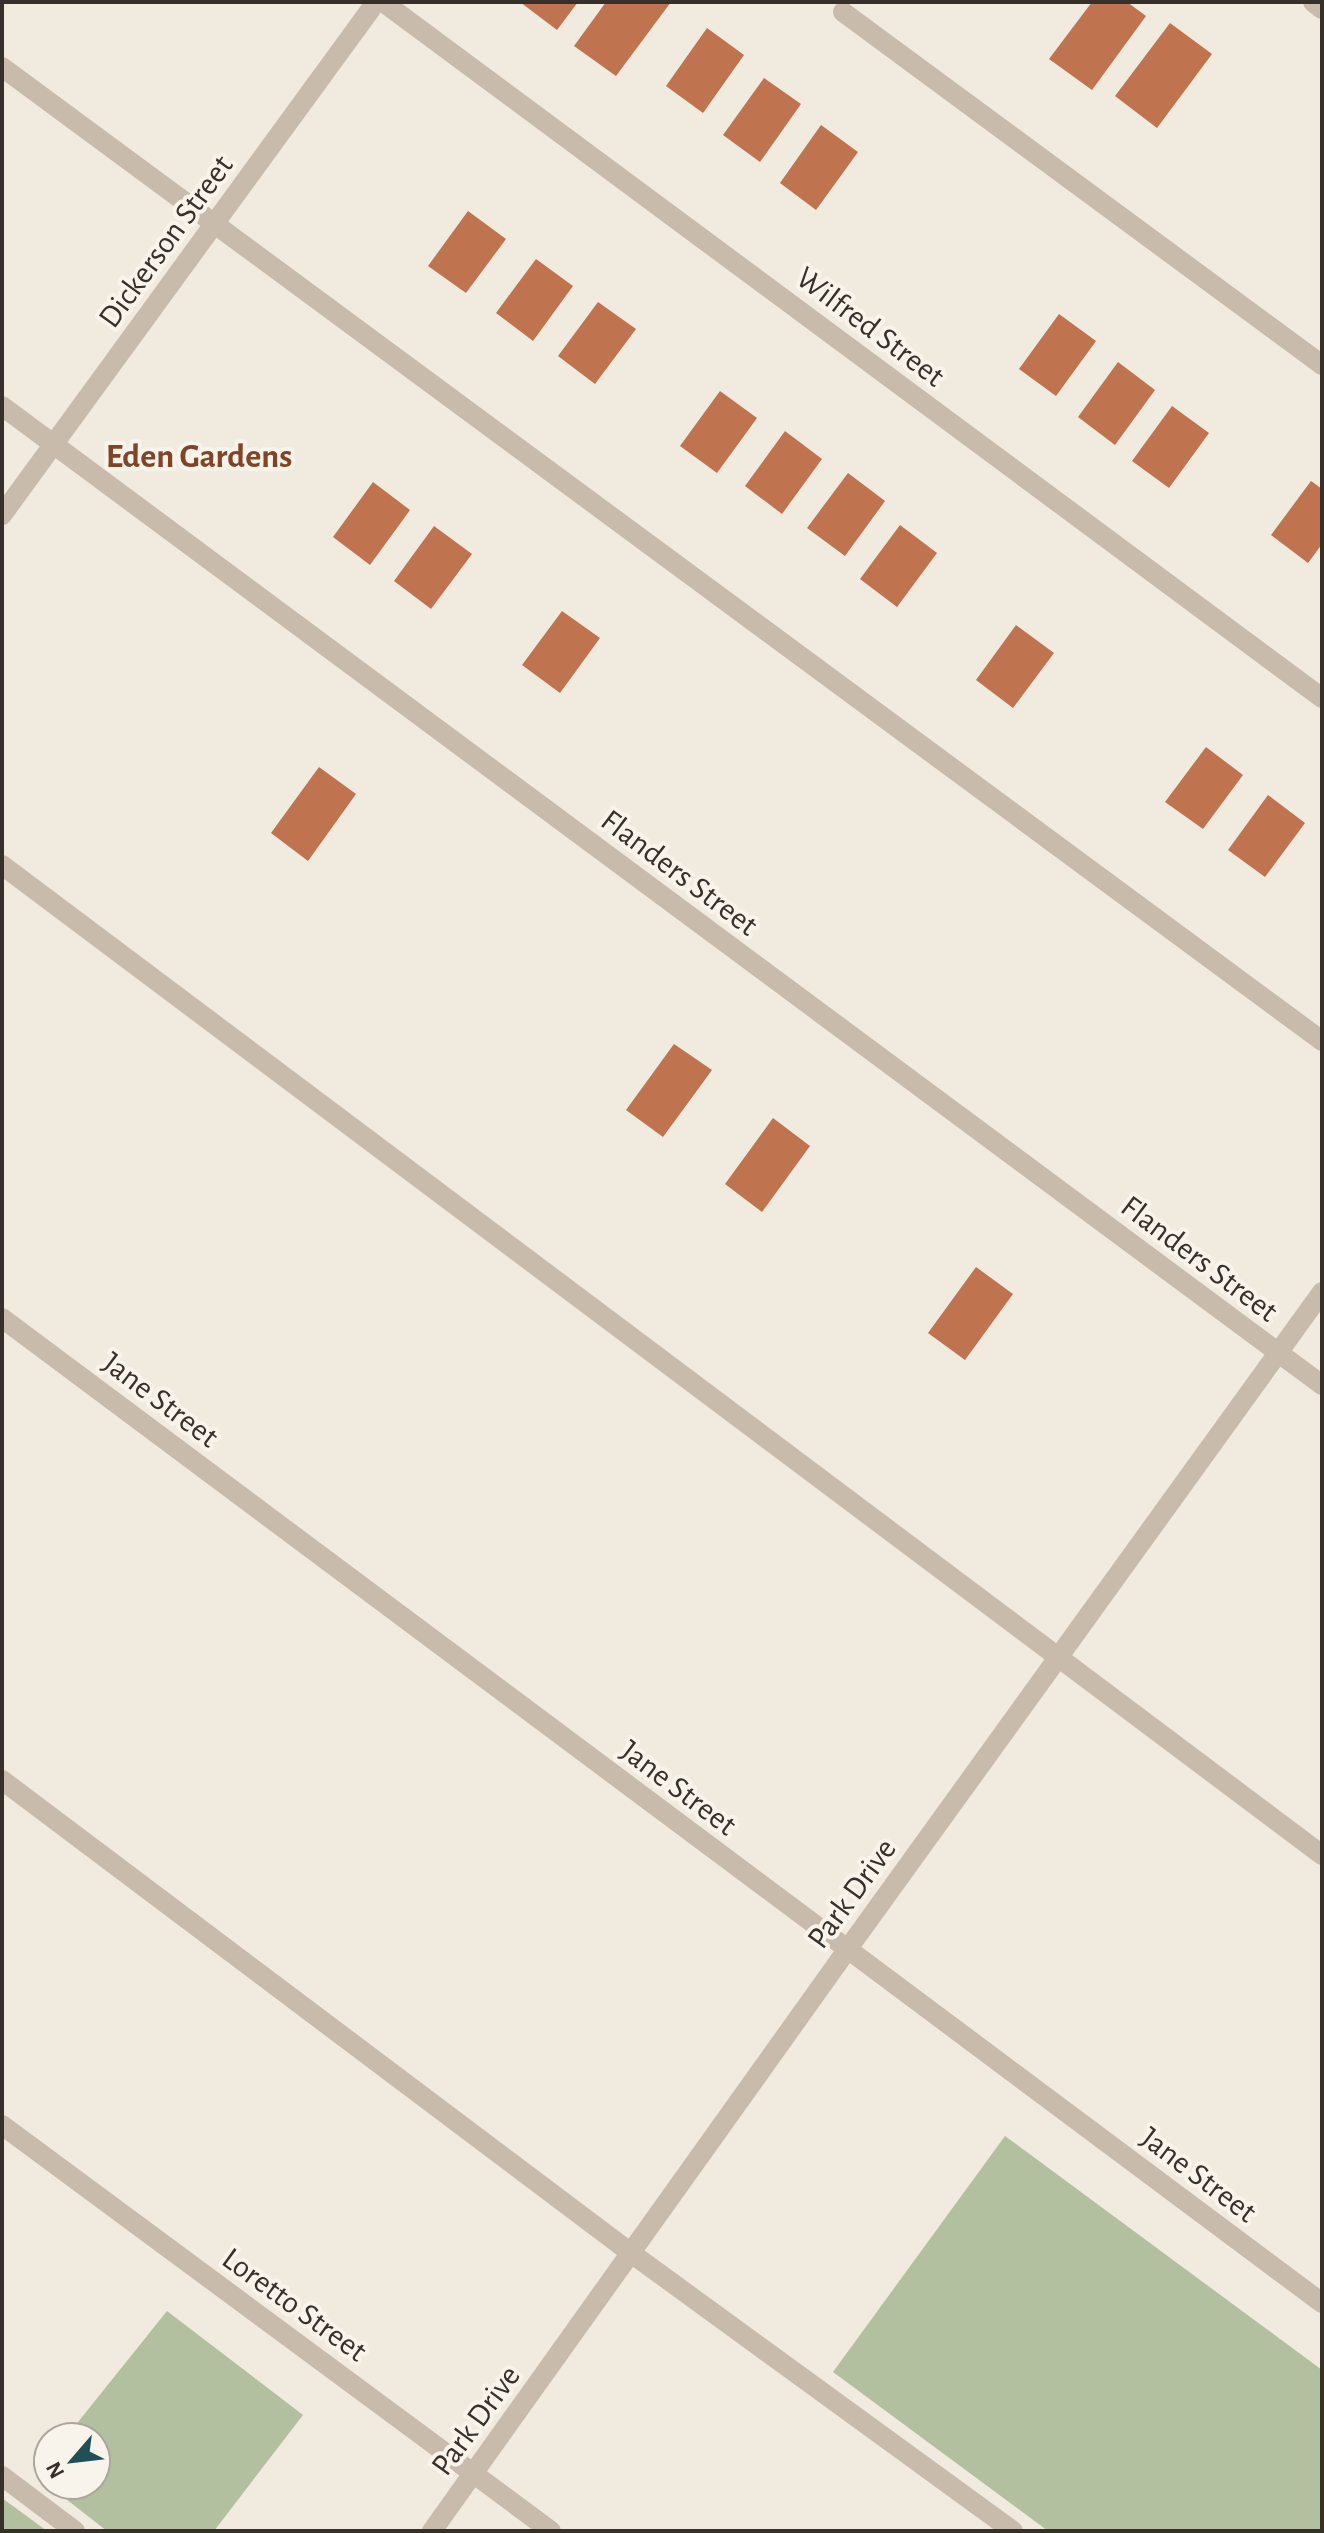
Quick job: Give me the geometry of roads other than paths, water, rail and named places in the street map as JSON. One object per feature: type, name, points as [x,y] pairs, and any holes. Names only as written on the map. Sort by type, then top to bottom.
[{"type":"street","name":"Dickerson Street","points":[[2,515],[376,2]]},
{"type":"street","name":"Wilfred Street","points":[[383,2],[1322,698]]},
{"type":"street","points":[[1313,2],[1322,9]]},
{"type":"street","points":[[843,12],[1322,365]]},
{"type":"street","points":[[2,67],[1322,1041]]},
{"type":"street","name":"Flanders Street","points":[[2,406],[1322,1385]]},
{"type":"street","points":[[2,865],[1322,1855]]},
{"type":"street","name":"Park Drive","points":[[432,2531],[1322,1292]]},
{"type":"street","name":"Jane Street","points":[[2,1318],[1322,2303]]},
{"type":"street","points":[[2,1780],[631,2253],[1013,2531]]},
{"type":"street","name":"Loretto Street","points":[[2,2125],[551,2531]]},
{"type":"street","points":[[2,2476],[75,2531]]},
{"type":"district","name":"Eden Gardens","points":[[199,455]]}]
